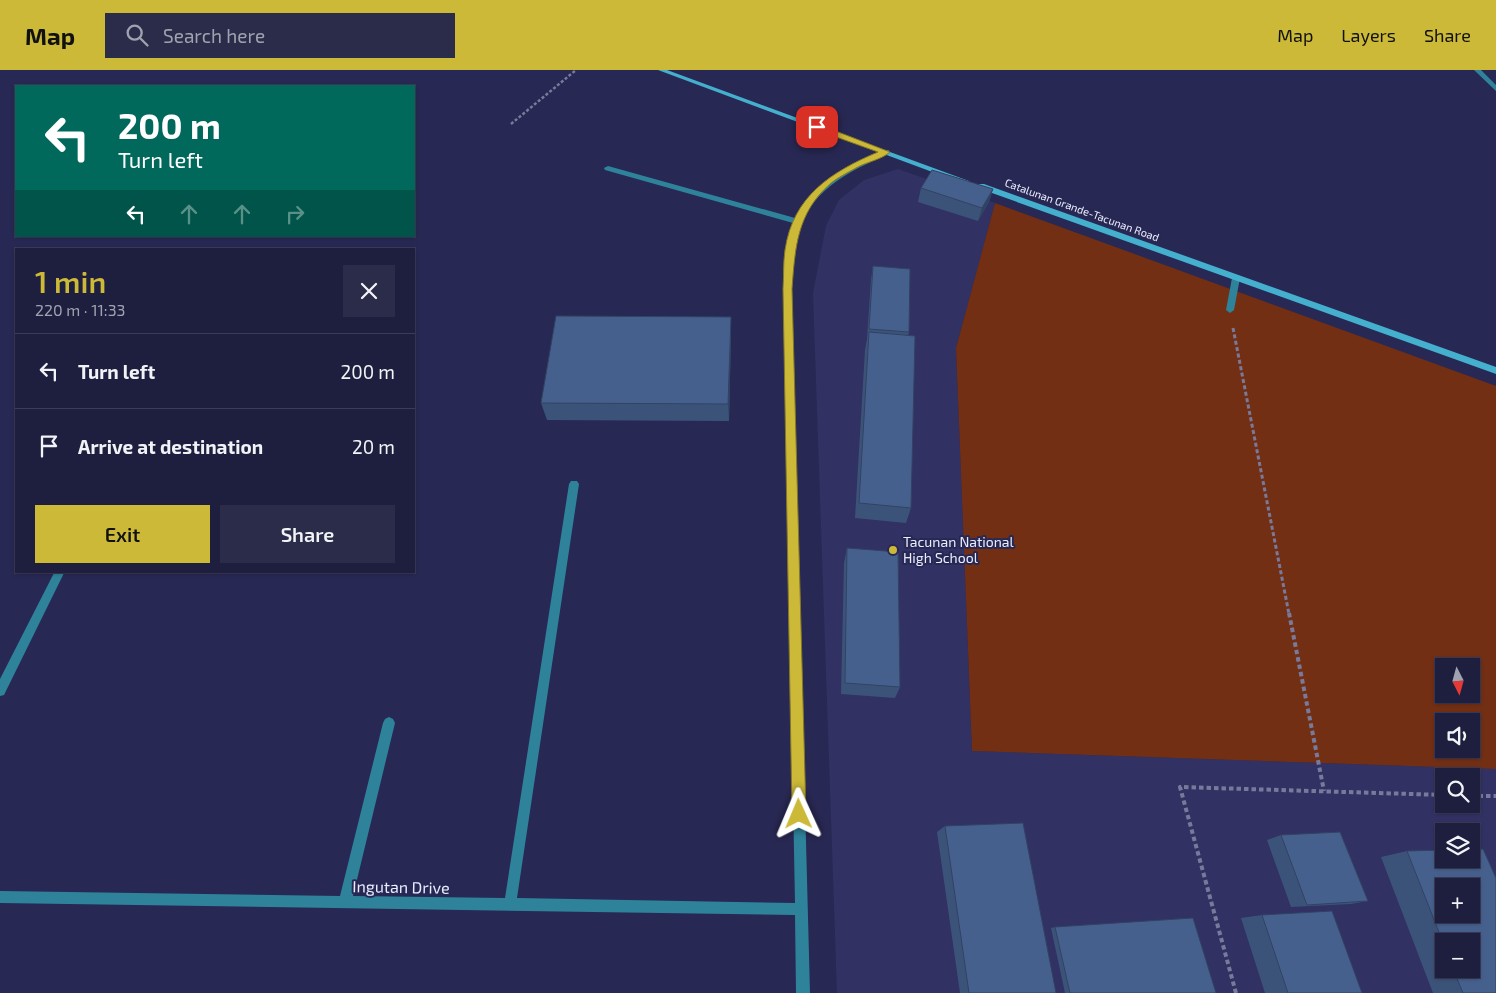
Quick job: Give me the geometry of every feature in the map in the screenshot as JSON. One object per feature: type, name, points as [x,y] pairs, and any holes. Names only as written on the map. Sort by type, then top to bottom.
[{"type":"main road","name":"Catalunan Grande-Tacunan Road","points":[[661,70],[1496,371]]},
{"type":"street","points":[[1477,70],[1496,89]]},
{"type":"street","points":[[803,993],[788,273],[792,235],[808,203],[827,182],[856,165],[886,152]]},
{"type":"street","points":[[608,168],[797,222]]},
{"type":"street","points":[[1230,310],[1236,278]]},
{"type":"street","points":[[510,905],[574,484]]},
{"type":"street","points":[[0,691],[59,573]]},
{"type":"street","points":[[345,902],[389,724]]},
{"type":"street","name":"Ingutan Drive","points":[[0,897],[801,909]]},
{"type":"path","points":[[511,124],[576,70]]},
{"type":"path","points":[[1230,310],[1324,791]]},
{"type":"path","points":[[1236,993],[1180,786],[1435,795]]},
{"type":"path","points":[[1480,796],[1496,796]]},
{"type":"shaded area","name":"Tacunan National High School","points":[[898,169],[995,203],[956,348],[972,751],[1467,768],[1435,768],[1435,813],[1480,813],[1480,768],[1496,769],[1496,993],[837,993],[813,293],[826,226],[839,200],[864,180]]},
{"type":"shaded area","points":[[995,203],[1496,386],[1496,769],[972,751],[956,348]]},
{"type":"building","points":[[932,170],[993,189],[982,208],[921,188]]},
{"type":"building","points":[[873,266],[910,269],[909,332],[869,329]]},
{"type":"building","points":[[556,316],[731,317],[728,404],[541,403]]},
{"type":"building","points":[[869,332],[915,336],[911,508],[859,503]]},
{"type":"building","points":[[847,548],[898,552],[900,687],[845,683]]},
{"type":"building","points":[[1023,823],[1056,993],[969,993],[945,826]]},
{"type":"building","points":[[1340,832],[1368,901],[1307,905],[1281,835]]},
{"type":"building","points":[[1480,849],[1483,849],[1496,878],[1496,993],[1463,993],[1457,978],[1480,978],[1480,933],[1439,933],[1435,923],[1480,923],[1480,878],[1435,878],[1435,922],[1407,851],[1435,850],[1435,868],[1480,868]]},
{"type":"building","points":[[1332,911],[1362,993],[1288,993],[1262,915]]},
{"type":"building","points":[[1193,918],[1216,993],[1070,993],[1055,927]]},
{"type":"place","name":"Tacunan National High School","points":[[893,550]]},
{"type":"route","points":[[799,814],[788,289],[790,250],[792,235],[797,222],[808,203],[827,182],[856,165],[886,152],[817,127]]}]
